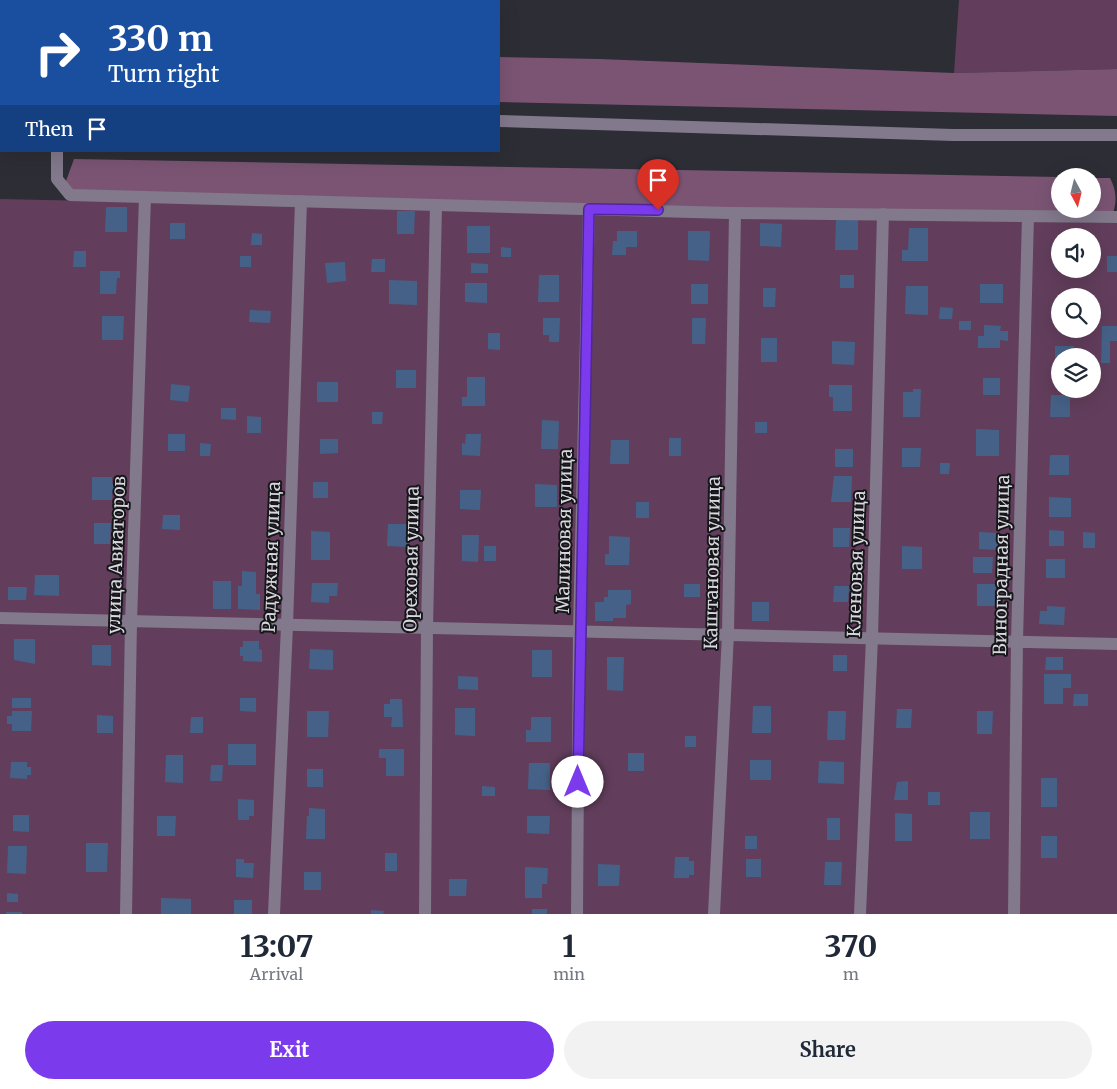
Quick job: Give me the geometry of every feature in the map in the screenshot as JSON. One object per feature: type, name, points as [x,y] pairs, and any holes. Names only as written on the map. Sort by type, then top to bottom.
[{"type":"street","points":[[500,121],[953,135],[1117,135]]},
{"type":"street","points":[[57,152],[57,179],[70,195],[589,209],[1117,217]]},
{"type":"street","name":"улица Авиаторов","points":[[126,914],[131,622],[145,197]]},
{"type":"street","name":"Радужная улица","points":[[274,914],[287,626],[301,201]]},
{"type":"street","name":"Ореховая улица","points":[[425,914],[427,628],[436,204]]},
{"type":"street","name":"Малиновая улица","points":[[577,914],[579,631],[589,209]]},
{"type":"street","name":"Каштановая улица","points":[[714,914],[728,634],[735,212]]},
{"type":"street","name":"Кленовая улица","points":[[860,914],[872,638],[883,214]]},
{"type":"street","name":"Виноградная улица","points":[[1014,914],[1017,641],[1028,216]]},
{"type":"street","points":[[0,618],[1117,644]]},
{"type":"shaded area","points":[[959,0],[1117,0],[1117,69],[954,73]]},
{"type":"shaded area","points":[[500,57],[599,59],[954,73],[1117,69],[1117,116],[500,102]]},
{"type":"shaded area","points":[[74,159],[1051,177],[1051,216],[70,195],[66,181]]},
{"type":"shaded area","points":[[1101,178],[1110,178],[1114,187],[1115,206],[1112,217],[1101,217]]},
{"type":"shaded area","points":[[0,199],[1117,223],[1117,914],[0,914]]},
{"type":"building","points":[[106,207],[127,207],[127,232],[105,232]]},
{"type":"building","points":[[397,211],[415,211],[414,234],[397,234]]},
{"type":"building","points":[[836,220],[858,220],[858,250],[835,250]]},
{"type":"building","points":[[170,223],[185,223],[185,239],[170,239]]},
{"type":"building","points":[[760,223],[782,224],[781,247],[760,246]]},
{"type":"building","points":[[467,226],[490,226],[490,253],[467,253]]},
{"type":"building","points":[[909,228],[928,228],[928,261],[902,261],[902,250],[908,250]]},
{"type":"building","points":[[617,231],[637,231],[637,247],[626,247],[626,255],[612,255],[613,241],[617,241]]},
{"type":"building","points":[[688,231],[710,231],[709,261],[688,260]]},
{"type":"building","points":[[252,233],[262,234],[262,245],[251,245]]},
{"type":"building","points":[[501,247],[511,248],[511,257],[501,257]]},
{"type":"building","points":[[74,251],[86,251],[86,267],[73,267]]},
{"type":"building","points":[[240,256],[251,256],[251,267],[240,267]]},
{"type":"building","points":[[1107,256],[1117,256],[1117,272],[1107,272]]},
{"type":"building","points":[[372,259],[385,259],[385,272],[371,272]]},
{"type":"building","points":[[345,262],[346,281],[327,283],[325,263]]},
{"type":"building","points":[[471,263],[488,264],[488,273],[471,273]]},
{"type":"building","points":[[100,271],[120,271],[120,278],[117,278],[116,294],[100,294]]},
{"type":"building","points":[[539,275],[559,275],[559,302],[538,302]]},
{"type":"building","points":[[840,275],[854,275],[854,288],[840,288]]},
{"type":"building","points":[[389,280],[417,281],[417,305],[389,304]]},
{"type":"building","points":[[465,283],[487,283],[487,303],[465,302]]},
{"type":"building","points":[[691,284],[708,284],[708,304],[691,304]]},
{"type":"building","points":[[980,284],[1003,284],[1003,303],[980,303]]},
{"type":"building","points":[[906,286],[928,286],[928,315],[905,314]]},
{"type":"building","points":[[763,288],[776,288],[775,307],[763,307]]},
{"type":"building","points":[[940,307],[953,308],[952,319],[939,319]]},
{"type":"building","points":[[250,310],[271,311],[270,323],[249,322]]},
{"type":"building","points":[[102,316],[124,316],[123,340],[102,340]]},
{"type":"building","points":[[543,318],[560,318],[559,342],[549,342],[549,335],[543,335]]},
{"type":"building","points":[[692,318],[706,318],[705,344],[692,344]]},
{"type":"building","points":[[959,321],[971,321],[971,330],[959,330]]},
{"type":"building","points":[[984,325],[1001,326],[1000,331],[1008,331],[1008,341],[1000,340],[1000,348],[978,348],[978,336],[984,336]]},
{"type":"building","points":[[1102,326],[1117,326],[1117,341],[1110,341],[1110,363],[1101,363]]},
{"type":"building","points":[[488,333],[500,333],[500,350],[488,349]]},
{"type":"building","points":[[761,338],[777,338],[777,362],[761,362]]},
{"type":"building","points":[[832,341],[855,342],[854,365],[832,364]]},
{"type":"building","points":[[1055,346],[1074,346],[1074,348],[1055,348]]},
{"type":"building","points":[[396,370],[416,370],[416,388],[396,388]]},
{"type":"building","points":[[467,377],[485,377],[485,406],[462,406],[462,397],[467,397]]},
{"type":"building","points":[[983,378],[1000,378],[1000,395],[983,395]]},
{"type":"building","points":[[317,382],[338,382],[338,402],[317,402]]},
{"type":"building","points":[[171,384],[190,386],[188,402],[170,400]]},
{"type":"building","points":[[829,385],[852,385],[852,411],[833,411],[833,397],[829,397]]},
{"type":"building","points":[[913,389],[921,389],[920,417],[903,417],[903,392],[913,392]]},
{"type":"building","points":[[1051,395],[1051,398],[1070,398],[1070,417],[1050,417]]},
{"type":"building","points":[[221,408],[236,408],[236,420],[221,419]]},
{"type":"building","points":[[372,412],[383,412],[382,424],[372,424]]},
{"type":"building","points":[[247,416],[261,417],[261,433],[247,433]]},
{"type":"building","points":[[542,420],[559,421],[558,449],[541,449]]},
{"type":"building","points":[[755,422],[767,422],[767,433],[755,433]]},
{"type":"building","points":[[976,429],[999,430],[999,456],[976,456]]},
{"type":"building","points":[[168,434],[185,434],[185,451],[168,451]]},
{"type":"building","points":[[466,434],[481,434],[480,456],[462,455],[462,443],[465,444]]},
{"type":"building","points":[[669,438],[681,438],[681,456],[669,456]]},
{"type":"building","points":[[320,439],[338,439],[338,453],[320,454]]},
{"type":"building","points":[[611,440],[629,440],[629,464],[610,464]]},
{"type":"building","points":[[200,443],[211,444],[210,456],[200,456]]},
{"type":"building","points":[[902,448],[921,448],[920,467],[902,467]]},
{"type":"building","points":[[835,449],[853,449],[853,467],[835,467]]},
{"type":"building","points":[[1050,455],[1069,455],[1069,475],[1049,475]]},
{"type":"building","points":[[940,463],[950,463],[949,474],[940,474]]},
{"type":"building","points":[[834,476],[852,476],[851,502],[831,502]]},
{"type":"building","points":[[92,477],[112,477],[112,484],[116,484],[116,493],[112,493],[112,500],[92,500]]},
{"type":"building","points":[[313,482],[328,482],[328,498],[313,498]]},
{"type":"building","points":[[535,484],[557,485],[557,507],[535,507]]},
{"type":"building","points":[[460,490],[481,490],[480,510],[460,509]]},
{"type":"building","points":[[1049,497],[1071,498],[1071,517],[1049,517]]},
{"type":"building","points":[[636,502],[649,502],[649,518],[636,518]]},
{"type":"building","points":[[163,515],[180,515],[180,530],[162,529]]},
{"type":"building","points":[[94,523],[111,523],[110,544],[94,544]]},
{"type":"building","points":[[388,524],[407,524],[407,547],[387,546]]},
{"type":"building","points":[[833,528],[850,528],[849,547],[833,547]]},
{"type":"building","points":[[1049,530],[1064,531],[1064,546],[1049,546]]},
{"type":"building","points":[[311,531],[330,532],[330,560],[311,560]]},
{"type":"building","points":[[979,532],[998,533],[998,550],[979,549]]},
{"type":"building","points":[[1083,532],[1095,533],[1095,548],[1083,548]]},
{"type":"building","points":[[462,535],[479,535],[478,562],[462,561]]},
{"type":"building","points":[[609,536],[630,537],[629,565],[605,565],[605,554],[609,554]]},
{"type":"building","points":[[484,546],[496,546],[496,561],[484,561]]},
{"type":"building","points":[[902,546],[922,547],[922,569],[902,569]]},
{"type":"building","points":[[973,557],[993,557],[992,573],[973,573]]},
{"type":"building","points":[[1046,559],[1065,559],[1065,578],[1046,578]]},
{"type":"building","points":[[242,571],[256,572],[256,594],[260,594],[260,610],[238,609],[238,586],[242,586]]},
{"type":"building","points":[[35,575],[59,575],[59,596],[34,595]]},
{"type":"building","points":[[213,581],[231,581],[231,609],[213,609]]},
{"type":"building","points":[[312,583],[338,583],[337,596],[329,596],[329,603],[311,602]]},
{"type":"building","points":[[684,584],[700,584],[700,597],[684,597]]},
{"type":"building","points":[[977,584],[996,584],[996,606],[977,606]]},
{"type":"building","points":[[834,586],[849,586],[848,602],[833,602]]},
{"type":"building","points":[[8,587],[27,587],[26,600],[8,600]]},
{"type":"building","points":[[608,590],[631,590],[631,604],[626,605],[626,618],[613,618],[613,621],[595,621],[595,602],[604,602],[604,597],[608,597]]},
{"type":"building","points":[[752,602],[769,602],[769,621],[752,621]]},
{"type":"building","points":[[1047,606],[1065,607],[1064,625],[1039,624],[1040,611],[1047,611]]},
{"type":"building","points":[[14,639],[35,639],[35,664],[14,660]]},
{"type":"building","points":[[243,641],[259,641],[259,649],[262,650],[262,662],[243,661],[243,656],[240,656],[240,647],[243,647]]},
{"type":"building","points":[[92,645],[111,645],[111,666],[92,665]]},
{"type":"building","points":[[310,649],[333,650],[333,670],[309,669]]},
{"type":"building","points":[[532,650],[552,650],[552,677],[532,677]]},
{"type":"building","points":[[833,655],[847,655],[847,671],[833,671]]},
{"type":"building","points":[[607,657],[624,657],[623,691],[607,690]]},
{"type":"building","points":[[1046,657],[1063,657],[1063,670],[1045,670]]},
{"type":"building","points":[[1044,674],[1071,674],[1071,688],[1063,688],[1063,704],[1044,704]]},
{"type":"building","points":[[458,676],[478,677],[478,690],[458,689]]},
{"type":"building","points":[[1074,694],[1088,694],[1088,706],[1073,706]]},
{"type":"building","points":[[12,698],[31,698],[31,708],[12,708]]},
{"type":"building","points":[[240,698],[256,698],[256,712],[240,711]]},
{"type":"building","points":[[390,699],[402,699],[403,727],[391,727],[392,717],[384,717],[384,704],[390,704]]},
{"type":"building","points":[[753,706],[771,706],[771,733],[752,733]]},
{"type":"building","points":[[455,708],[475,708],[475,736],[455,735]]},
{"type":"building","points":[[897,709],[912,709],[911,728],[896,728]]},
{"type":"building","points":[[12,711],[32,711],[31,731],[12,731],[12,724],[7,724],[7,716],[12,716]]},
{"type":"building","points":[[307,711],[329,711],[328,737],[307,737]]},
{"type":"building","points":[[828,711],[846,711],[845,740],[827,740]]},
{"type":"building","points":[[977,711],[993,711],[992,734],[977,734]]},
{"type":"building","points":[[97,715],[113,716],[113,733],[97,733]]},
{"type":"building","points":[[191,717],[203,717],[203,733],[190,733]]},
{"type":"building","points":[[531,717],[551,717],[551,742],[526,742],[526,730],[531,730]]},
{"type":"building","points":[[685,736],[696,736],[696,747],[685,747]]},
{"type":"building","points":[[228,744],[256,744],[256,765],[228,765]]},
{"type":"building","points":[[379,749],[404,749],[404,776],[386,776],[386,758],[379,758]]},
{"type":"building","points":[[628,753],[644,753],[644,771],[628,771]]},
{"type":"building","points":[[166,755],[183,755],[183,783],[165,782]]},
{"type":"building","points":[[750,760],[771,760],[771,780],[750,780]]},
{"type":"building","points":[[819,761],[844,762],[844,784],[818,783]]},
{"type":"building","points":[[11,762],[27,762],[27,767],[31,767],[31,775],[27,775],[27,779],[10,778]]},
{"type":"building","points":[[529,763],[550,763],[550,790],[528,789]]},
{"type":"building","points":[[211,765],[223,765],[222,781],[210,781]]},
{"type":"building","points":[[307,769],[323,769],[323,787],[307,787]]},
{"type":"building","points":[[1041,778],[1057,778],[1057,807],[1041,807]]},
{"type":"building","points":[[908,781],[908,800],[894,800],[897,782]]},
{"type":"building","points":[[482,786],[495,787],[495,796],[482,796]]},
{"type":"building","points":[[928,792],[940,792],[940,805],[928,805]]},
{"type":"building","points":[[238,799],[254,800],[254,816],[249,816],[249,820],[238,820]]},
{"type":"building","points":[[309,808],[325,809],[325,839],[306,839]]},
{"type":"building","points":[[970,812],[990,812],[990,839],[970,839]]},
{"type":"building","points":[[895,813],[912,814],[912,841],[895,841]]},
{"type":"building","points":[[13,815],[29,815],[29,832],[13,831]]},
{"type":"building","points":[[157,816],[176,816],[175,836],[157,836]]},
{"type":"building","points":[[527,816],[550,816],[549,834],[527,833]]},
{"type":"building","points":[[827,818],[840,818],[840,840],[827,840]]},
{"type":"building","points":[[745,836],[757,836],[757,849],[745,849]]},
{"type":"building","points":[[1041,836],[1057,836],[1057,858],[1041,858]]},
{"type":"building","points":[[86,843],[108,843],[107,872],[86,872]]},
{"type":"building","points":[[8,846],[27,846],[26,874],[7,873]]},
{"type":"building","points":[[385,853],[397,853],[397,871],[385,871]]},
{"type":"building","points":[[675,857],[689,857],[689,861],[694,861],[694,875],[689,875],[689,878],[674,878]]},
{"type":"building","points":[[236,859],[244,859],[244,863],[254,863],[253,878],[236,877]]},
{"type":"building","points":[[746,859],[761,859],[761,877],[746,877]]},
{"type":"building","points":[[825,862],[842,862],[841,885],[824,885]]},
{"type":"building","points":[[598,864],[620,865],[619,886],[598,886]]},
{"type":"building","points":[[525,867],[548,868],[547,884],[542,884],[542,898],[525,898]]},
{"type":"building","points":[[304,872],[321,872],[321,890],[304,890]]},
{"type":"building","points":[[449,879],[467,879],[466,896],[449,896]]},
{"type":"building","points":[[7,893],[18,894],[18,902],[7,902]]},
{"type":"building","points":[[161,898],[191,899],[191,914],[161,914]]},
{"type":"building","points":[[234,900],[252,900],[252,914],[234,914]]},
{"type":"building","points":[[532,909],[547,909],[547,914],[532,914]]},
{"type":"building","points":[[371,910],[384,911],[383,914],[371,914]]},
{"type":"building","points":[[6,912],[22,912],[22,914],[6,914]]},
{"type":"route","points":[[578,782],[579,631],[589,209],[658,210]]}]
